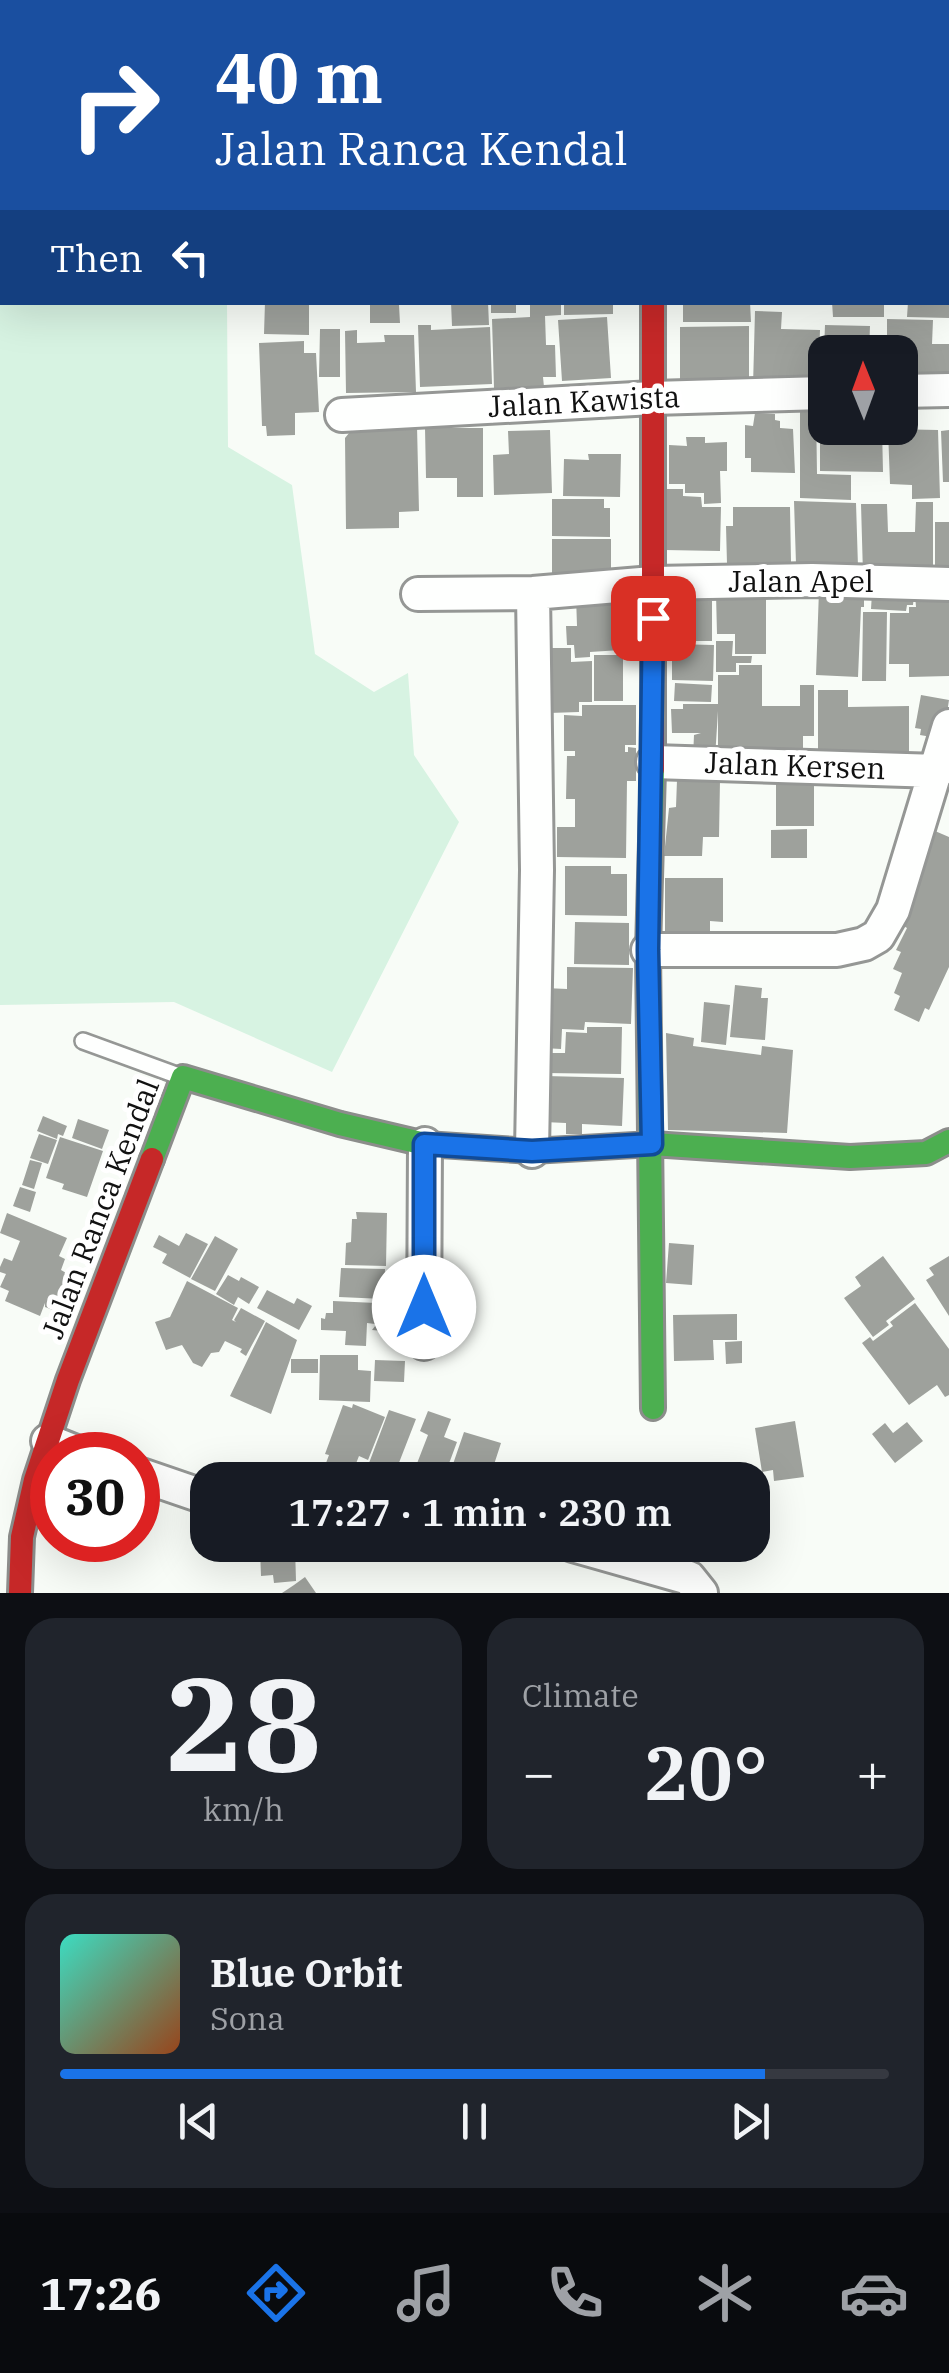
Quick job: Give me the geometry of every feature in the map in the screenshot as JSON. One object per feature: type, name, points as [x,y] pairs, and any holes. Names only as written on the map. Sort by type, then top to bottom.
[{"type":"street","points":[[653,305],[653,762],[648,950],[654,1408]]},
{"type":"street","points":[[918,391],[949,390]]},
{"type":"street","name":"Jalan Kawista","points":[[342,415],[808,393]]},
{"type":"street","name":"Jalan Apel","points":[[418,594],[533,593],[653,584],[812,580],[949,584]]},
{"type":"street","points":[[532,1151],[537,870],[533,593]]},
{"type":"street","points":[[648,950],[837,950],[864,944],[878,936],[893,910],[949,726]]},
{"type":"street","name":"Jalan Kersen","points":[[653,762],[938,771]]},
{"type":"street","name":"Jalan Ranca Kendal","points":[[51,1432],[183,1077],[340,1124],[424,1144],[532,1151],[652,1144],[850,1157],[948,1153]]},
{"type":"street","points":[[424,1144],[424,1343]]},
{"type":"street","points":[[160,1482],[190,1492]]},
{"type":"street","name":"Jalan Ranca Kendal","points":[[20,1593],[30,1497]]},
{"type":"street","points":[[633,1562],[689,1578],[701,1593]]},
{"type":"lane","points":[[82,1041],[183,1077]]},
{"type":"green space","points":[[0,305],[227,305],[228,447],[292,485],[315,654],[374,692],[408,673],[414,755],[459,822],[332,1072],[174,1002],[0,1005]]},
{"type":"building","points":[[265,305],[309,305],[309,335],[264,334]]},
{"type":"building","points":[[370,305],[399,305],[400,323],[370,323]]},
{"type":"building","points":[[451,305],[488,305],[489,325],[452,326]]},
{"type":"building","points":[[491,305],[516,305],[516,313],[491,313]]},
{"type":"building","points":[[530,305],[561,305],[561,315],[545,316],[546,345],[555,345],[556,377],[543,377],[544,387],[494,388],[492,319],[530,317]]},
{"type":"building","points":[[564,305],[613,305],[613,314],[564,315]]},
{"type":"building","points":[[683,305],[750,305],[751,322],[683,322]]},
{"type":"building","points":[[832,305],[884,305],[884,317],[833,317]]},
{"type":"building","points":[[908,305],[949,305],[949,318],[907,317]]},
{"type":"building","points":[[755,311],[782,312],[781,329],[820,330],[820,335],[808,335],[808,388],[753,386]]},
{"type":"building","points":[[607,317],[611,378],[562,381],[558,320]]},
{"type":"building","points":[[887,319],[933,320],[932,344],[949,344],[949,384],[918,384],[918,335],[887,335]]},
{"type":"building","points":[[418,325],[431,325],[431,330],[490,327],[492,384],[420,387]]},
{"type":"building","points":[[825,325],[870,326],[870,335],[825,335]]},
{"type":"building","points":[[749,326],[749,383],[680,383],[680,327]]},
{"type":"building","points":[[320,329],[340,329],[340,377],[319,377]]},
{"type":"building","points":[[357,330],[357,343],[385,342],[384,335],[414,335],[416,392],[346,393],[345,331]]},
{"type":"building","points":[[304,341],[304,353],[316,353],[319,412],[295,413],[295,435],[267,436],[266,426],[262,426],[259,343]]},
{"type":"building","points":[[800,408],[808,408],[808,445],[817,445],[817,474],[851,475],[851,500],[800,498]]},
{"type":"building","points":[[755,413],[775,414],[780,428],[793,429],[795,473],[751,472],[751,458],[745,458],[745,425],[753,426]]},
{"type":"building","points":[[417,426],[419,511],[399,512],[399,528],[346,529],[345,438],[354,427]]},
{"type":"building","points":[[425,428],[483,428],[483,497],[457,497],[457,478],[426,478]]},
{"type":"building","points":[[550,430],[552,493],[494,495],[493,455],[509,454],[508,431]]},
{"type":"building","points":[[918,430],[938,430],[940,498],[912,499],[912,485],[890,484],[889,445],[918,445]]},
{"type":"building","points":[[949,430],[949,482],[943,482],[941,431]]},
{"type":"building","points":[[686,437],[705,437],[705,443],[727,442],[727,471],[720,471],[721,503],[704,504],[704,493],[685,493],[685,484],[669,484],[669,445],[687,446]]},
{"type":"building","points":[[820,445],[882,445],[883,472],[820,471]]},
{"type":"building","points":[[588,454],[621,454],[620,497],[563,496],[564,459],[589,460]]},
{"type":"building","points":[[663,489],[683,489],[683,496],[701,497],[702,507],[721,507],[720,551],[665,550]]},
{"type":"building","points":[[552,499],[604,499],[604,508],[610,508],[610,537],[552,536]]},
{"type":"building","points":[[794,501],[856,503],[858,567],[796,564]]},
{"type":"building","points":[[916,502],[933,502],[933,577],[863,574],[861,504],[887,504],[888,532],[915,532]]},
{"type":"building","points":[[733,507],[790,507],[791,562],[727,564],[726,526],[733,526]]},
{"type":"building","points":[[935,522],[949,522],[949,579],[935,579]]},
{"type":"building","points":[[552,539],[611,539],[611,575],[552,575]]},
{"type":"building","points":[[631,589],[632,611],[620,611],[621,650],[590,652],[590,657],[575,658],[574,645],[567,645],[566,626],[577,626],[576,596]]},
{"type":"building","points":[[819,590],[864,592],[858,677],[816,675]]},
{"type":"building","points":[[766,593],[766,654],[735,654],[735,634],[717,634],[716,594]]},
{"type":"building","points":[[872,593],[914,595],[913,605],[907,605],[906,611],[871,609]]},
{"type":"building","points":[[915,594],[949,597],[949,676],[909,677],[909,664],[889,664],[890,613],[909,613],[909,607],[916,607]]},
{"type":"building","points":[[670,601],[712,601],[712,641],[684,641],[684,634],[675,634]]},
{"type":"building","points":[[863,612],[887,612],[886,681],[862,681]]},
{"type":"building","points":[[716,641],[733,641],[732,656],[752,656],[751,663],[736,663],[736,672],[716,672]]},
{"type":"building","points":[[672,644],[714,645],[713,681],[672,680]]},
{"type":"building","points":[[549,648],[571,648],[571,662],[592,661],[592,702],[579,702],[579,712],[549,713]]},
{"type":"building","points":[[594,655],[623,655],[623,701],[594,701]]},
{"type":"building","points":[[739,665],[762,665],[762,706],[800,706],[800,685],[814,685],[814,736],[803,736],[803,761],[718,753],[718,711],[715,758],[693,758],[694,735],[701,733],[672,733],[671,709],[683,709],[683,704],[718,704],[718,675],[739,675]]},
{"type":"building","points":[[675,683],[712,685],[711,702],[674,701]]},
{"type":"building","points":[[818,690],[848,690],[848,707],[909,706],[909,755],[818,755]]},
{"type":"building","points":[[921,695],[949,700],[943,739],[920,735],[921,729],[915,728]]},
{"type":"building","points":[[582,705],[636,705],[636,745],[625,745],[625,752],[628,747],[636,748],[636,781],[627,781],[626,858],[557,857],[557,827],[575,827],[575,799],[566,799],[567,756],[575,756],[575,751],[564,751],[564,715],[582,716]]},
{"type":"building","points":[[776,773],[814,773],[814,826],[776,826]]},
{"type":"building","points":[[677,780],[720,780],[719,837],[703,837],[702,856],[664,856],[669,808],[676,807]]},
{"type":"building","points":[[807,829],[807,858],[771,858],[771,830]]},
{"type":"building","points":[[935,831],[949,837],[949,967],[929,1010],[925,1008],[919,1022],[894,1010],[900,996],[894,993],[902,973],[893,969],[901,952],[896,950],[907,928],[900,924],[900,909]]},
{"type":"building","points":[[565,866],[611,866],[611,874],[627,874],[627,916],[565,915]]},
{"type":"building","points":[[665,878],[723,878],[723,922],[710,921],[710,940],[665,940]]},
{"type":"building","points":[[575,922],[629,923],[629,965],[574,964]]},
{"type":"building","points":[[567,967],[633,968],[631,1024],[585,1022],[584,1030],[562,1029],[561,1049],[543,1048],[545,988],[567,989]]},
{"type":"building","points":[[735,985],[762,988],[761,998],[768,998],[765,1040],[730,1037]]},
{"type":"building","points":[[704,1002],[730,1005],[726,1045],[701,1042]]},
{"type":"building","points":[[587,1027],[622,1027],[621,1074],[545,1073],[545,1053],[565,1053],[566,1032],[587,1033]]},
{"type":"building","points":[[666,1033],[694,1038],[693,1046],[761,1055],[762,1046],[793,1050],[787,1133],[668,1130]]},
{"type":"building","points":[[546,1076],[624,1078],[622,1126],[582,1124],[582,1134],[566,1134],[566,1123],[544,1122]]},
{"type":"building","points":[[43,1116],[67,1126],[63,1136],[58,1134],[57,1139],[37,1131]]},
{"type":"building","points":[[78,1119],[109,1130],[102,1149],[72,1138]]},
{"type":"building","points":[[39,1134],[57,1140],[48,1164],[30,1158]]},
{"type":"building","points":[[60,1137],[103,1151],[87,1197],[62,1189],[64,1184],[46,1178]]},
{"type":"building","points":[[30,1160],[42,1163],[34,1189],[22,1185]]},
{"type":"building","points":[[20,1187],[36,1192],[30,1212],[13,1206]]},
{"type":"building","points":[[356,1212],[387,1213],[386,1266],[345,1265],[346,1243],[351,1242]]},
{"type":"building","points":[[7,1213],[67,1238],[59,1256],[65,1259],[61,1270],[80,1281],[66,1315],[45,1307],[45,1303],[40,1316],[5,1301],[9,1291],[0,1287],[6,1274],[0,1272],[0,1267],[4,1258],[12,1261],[20,1241],[0,1233]]},
{"type":"building","points":[[186,1233],[208,1244],[190,1278],[162,1263],[167,1254],[153,1247],[159,1235],[179,1246]]},
{"type":"building","points":[[215,1236],[238,1249],[215,1291],[191,1279]]},
{"type":"building","points":[[669,1243],[694,1245],[692,1285],[666,1283]]},
{"type":"building","points":[[883,1256],[915,1299],[886,1321],[889,1325],[873,1337],[844,1298],[861,1286],[855,1277]]},
{"type":"building","points":[[949,1256],[949,1316],[926,1280],[934,1275],[929,1268]]},
{"type":"building","points":[[341,1268],[385,1269],[384,1299],[339,1297]]},
{"type":"building","points":[[388,1272],[409,1273],[406,1311],[385,1309]]},
{"type":"building","points":[[228,1275],[259,1287],[249,1304],[238,1297],[234,1305],[216,1294]]},
{"type":"building","points":[[187,1281],[238,1308],[232,1320],[236,1322],[241,1308],[265,1321],[246,1356],[240,1352],[242,1349],[225,1341],[202,1367],[193,1363],[182,1345],[166,1350],[155,1322],[170,1317]]},
{"type":"building","points":[[267,1290],[294,1304],[297,1298],[312,1306],[299,1330],[257,1308]]},
{"type":"building","points":[[333,1301],[376,1303],[375,1324],[367,1323],[366,1346],[345,1345],[346,1331],[321,1330],[321,1318],[333,1313]]},
{"type":"building","points":[[915,1303],[949,1349],[949,1395],[945,1397],[937,1385],[909,1405],[862,1343],[870,1337],[873,1341],[893,1326],[890,1322]]},
{"type":"building","points":[[386,1312],[405,1314],[403,1333],[372,1330]]},
{"type":"building","points":[[737,1314],[737,1340],[713,1340],[714,1360],[674,1361],[673,1315]]},
{"type":"building","points":[[266,1322],[297,1340],[271,1414],[230,1396]]},
{"type":"building","points":[[742,1341],[742,1363],[726,1364],[725,1342]]},
{"type":"building","points":[[320,1355],[358,1355],[358,1370],[371,1371],[370,1402],[319,1400]]},
{"type":"building","points":[[291,1359],[318,1359],[318,1373],[291,1373]]},
{"type":"building","points":[[375,1360],[405,1361],[404,1382],[374,1381]]},
{"type":"building","points":[[353,1404],[385,1417],[368,1460],[359,1456],[357,1462],[326,1462],[329,1455],[325,1454],[343,1405],[352,1408]]},
{"type":"building","points":[[389,1410],[416,1419],[399,1462],[369,1462]]},
{"type":"building","points":[[428,1411],[451,1419],[444,1437],[457,1442],[450,1462],[418,1462],[428,1435],[420,1431]]},
{"type":"building","points":[[795,1421],[804,1477],[774,1481],[770,1462],[760,1462],[755,1428]]},
{"type":"building","points":[[907,1422],[923,1441],[895,1463],[872,1434],[885,1423],[893,1433]]},
{"type":"building","points":[[464,1432],[501,1443],[495,1462],[454,1462]]},
{"type":"building","points":[[260,1562],[295,1562],[296,1581],[274,1583],[273,1575],[261,1576]]},
{"type":"building","points":[[305,1577],[316,1593],[282,1593],[294,1585]]},
{"type":"traffic: fast","points":[[653,769],[648,950],[653,1408]]},
{"type":"traffic: fast","points":[[152,1159],[183,1077],[340,1124],[425,1144],[532,1151],[652,1144],[850,1157],[926,1153],[949,1141]]},
{"type":"traffic: jam","points":[[653,305],[653,769]]},
{"type":"traffic: jam","points":[[20,1593],[22,1537],[35,1480],[68,1380],[152,1159]]},
{"type":"route","points":[[424,1307],[424,1144],[532,1151],[652,1144],[648,950],[653,618]]}]
